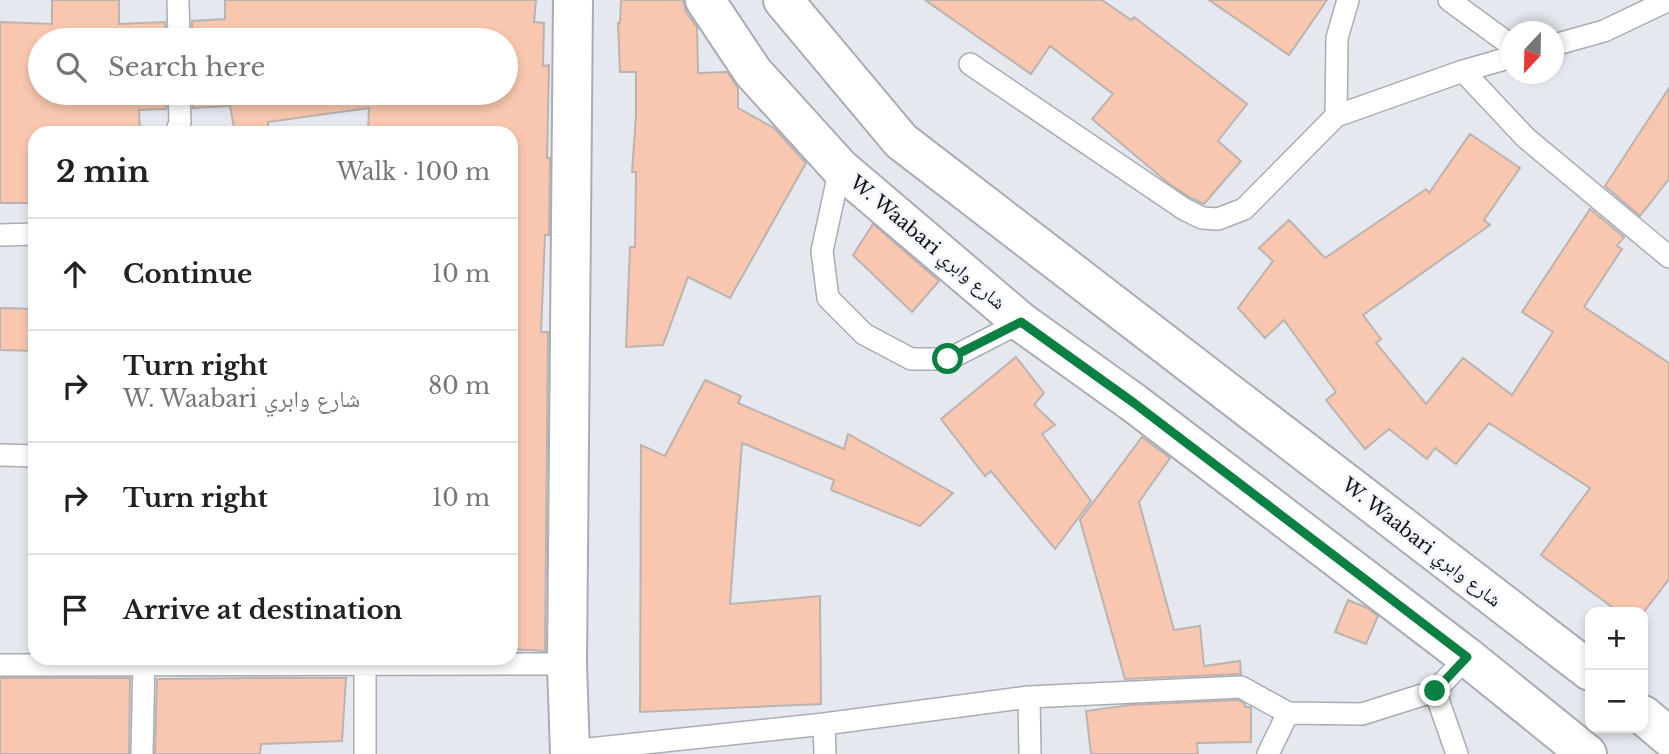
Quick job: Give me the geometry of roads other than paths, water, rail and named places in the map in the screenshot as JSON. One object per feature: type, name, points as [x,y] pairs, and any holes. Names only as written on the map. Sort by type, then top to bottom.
[{"type":"main road","points":[[570,752],[567,664],[573,0]]},
{"type":"main road","name":"W. Waabari شارع وابري","points":[[705,0],[754,72],[840,168],[1021,322],[1146,411],[1467,657],[1587,754]]},
{"type":"main road","name":"W. Waabari شارع وابري","points":[[783,0],[901,141],[1589,670]]},
{"type":"main road","points":[[1648,719],[1669,737]]},
{"type":"lane","points":[[178,0],[178,28]]},
{"type":"lane","points":[[1336,116],[1337,38],[1348,0]]},
{"type":"lane","points":[[1449,0],[1501,39]]},
{"type":"lane","points":[[1564,43],[1604,31],[1669,0]]},
{"type":"lane","points":[[970,64],[1184,209],[1202,218],[1218,219],[1244,209],[1336,116],[1501,60]]},
{"type":"lane","points":[[1463,71],[1526,138],[1669,257]]},
{"type":"lane","points":[[179,105],[179,126]]},
{"type":"lane","points":[[840,168],[822,251],[828,298],[864,334],[911,359],[948,359],[1021,322]]},
{"type":"lane","points":[[0,235],[28,234]]},
{"type":"lane","points":[[0,455],[28,456]]},
{"type":"lane","points":[[570,752],[824,724],[1029,697],[1241,687],[1288,713],[1362,715],[1435,691],[1467,657]]},
{"type":"lane","points":[[0,665],[28,664]]},
{"type":"lane","points":[[518,664],[567,664]]},
{"type":"lane","points":[[142,754],[144,665]]},
{"type":"lane","points":[[365,665],[365,754]]},
{"type":"lane","points":[[1435,691],[1457,754]]},
{"type":"lane","points":[[1029,697],[1030,754]]},
{"type":"lane","points":[[1268,754],[1288,713]]},
{"type":"lane","points":[[824,724],[825,754]]}]
